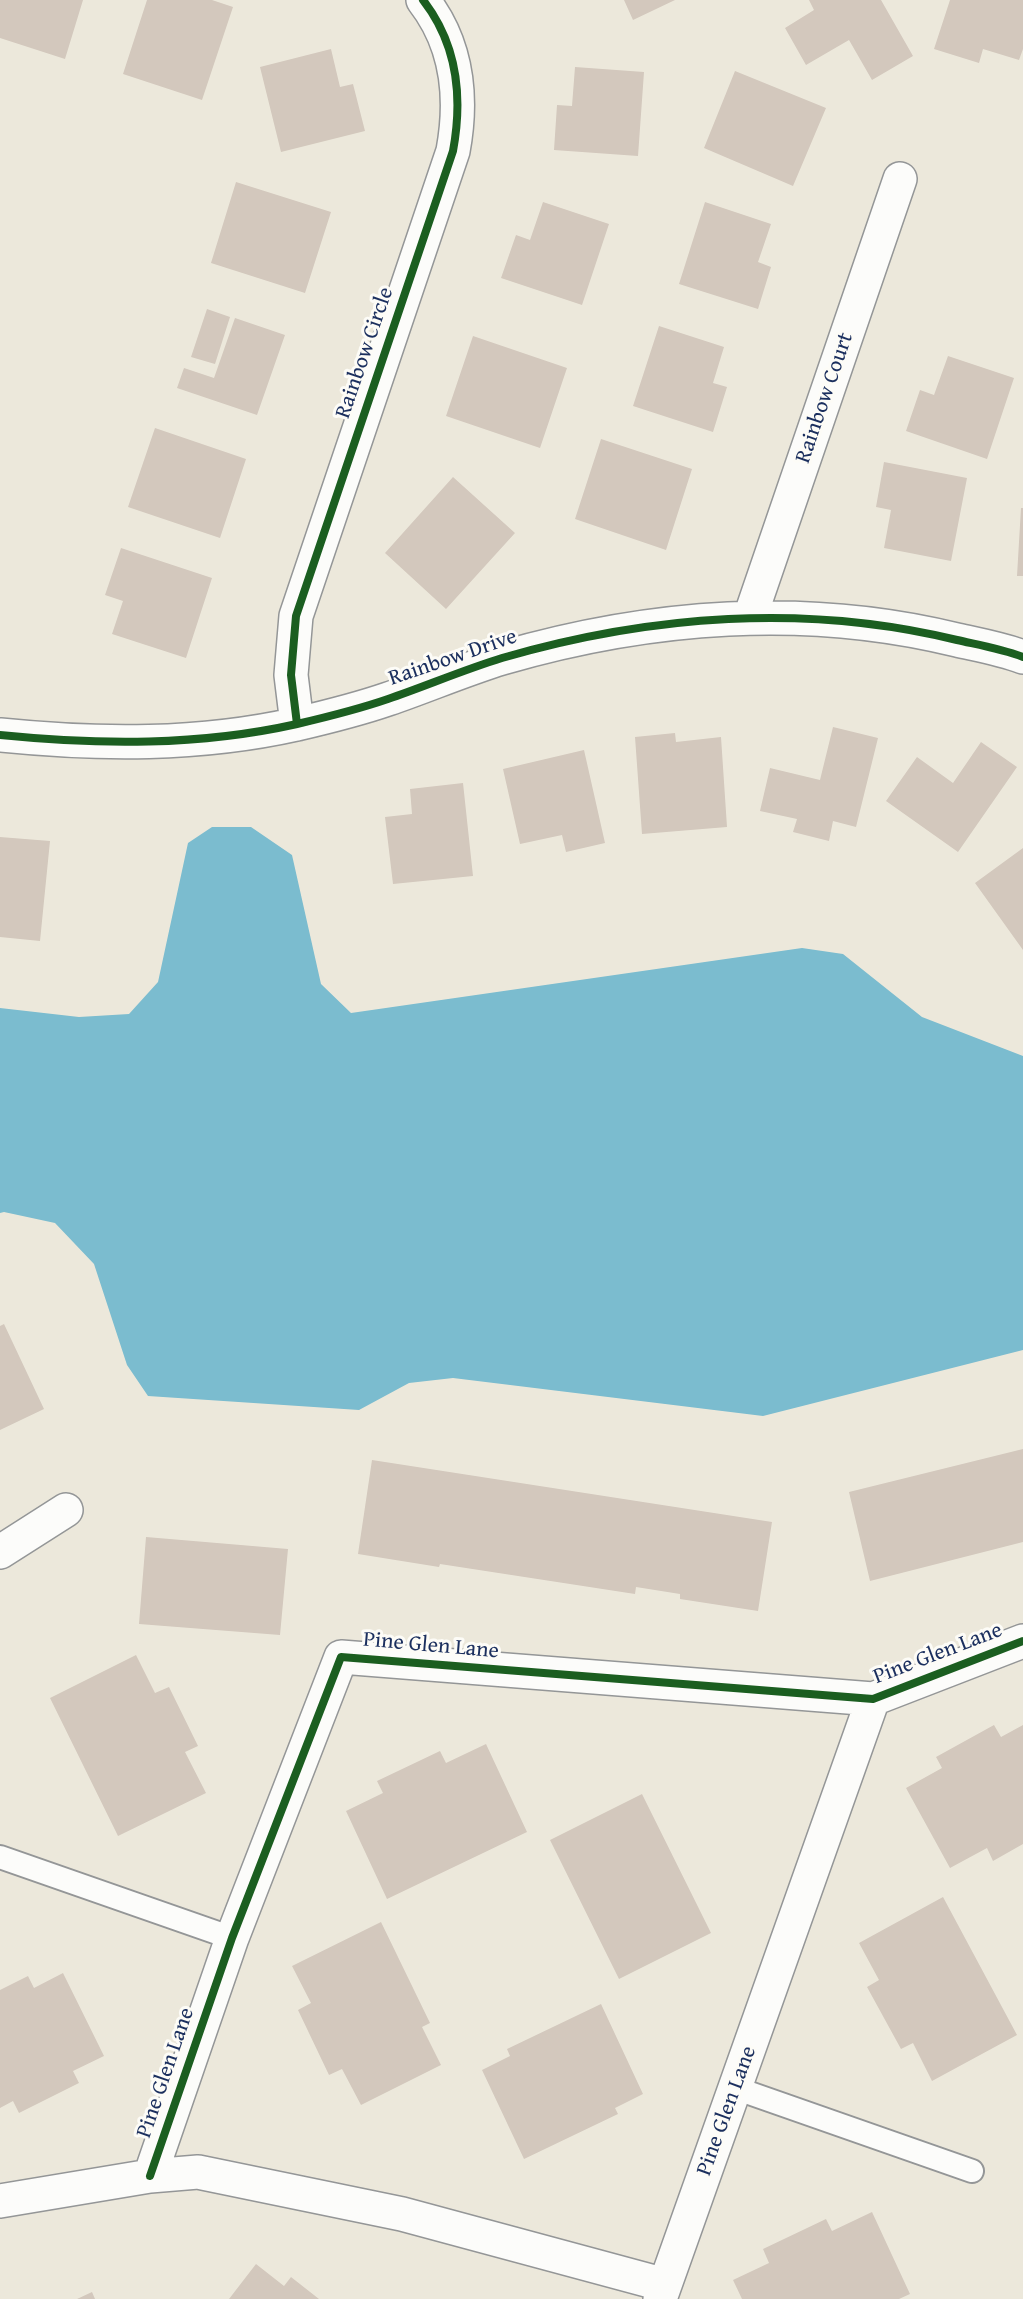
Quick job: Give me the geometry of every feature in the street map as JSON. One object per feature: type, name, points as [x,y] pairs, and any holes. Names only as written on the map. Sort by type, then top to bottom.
[{"type":"street","name":"Rainbow Circle","points":[[297,724],[291,675],[296,616],[453,151],[458,123],[459,94],[454,64],[445,37],[423,0]]},
{"type":"street","name":"Rainbow Court","points":[[750,617],[900,179]]},
{"type":"street","name":"Rainbow Drive","points":[[0,735],[63,741],[128,743],[226,736],[297,724],[386,700],[500,659],[595,634],[660,624],[750,617],[823,619],[920,631],[1023,657]]},
{"type":"street","points":[[0,1552],[66,1510]]},
{"type":"street","name":"Pine Glen Lane","points":[[150,2176],[232,1938],[341,1656],[873,1699],[1023,1641]]},
{"type":"street","name":"Pine Glen Lane","points":[[0,2201],[150,2176],[198,2172],[402,2214],[662,2292],[873,1699]]},
{"type":"lane","points":[[0,1857],[232,1938]]},
{"type":"lane","points":[[735,2088],[972,2171]]},
{"type":"water","points":[[212,827],[251,827],[292,855],[321,984],[351,1013],[802,948],[843,954],[922,1017],[1023,1056],[1023,1350],[763,1416],[453,1378],[409,1383],[359,1410],[148,1396],[127,1365],[94,1264],[55,1223],[0,1213],[0,1008],[79,1017],[129,1014],[158,982],[188,843]]},
{"type":"building","points":[[0,0],[83,0],[65,59],[0,38]]},
{"type":"building","points":[[147,0],[212,0],[233,7],[202,100],[123,74]]},
{"type":"building","points":[[624,0],[675,0],[633,20]]},
{"type":"building","points":[[809,0],[881,0],[913,56],[872,80],[849,40],[806,65],[785,28],[814,10]]},
{"type":"building","points":[[950,0],[1023,0],[1023,49],[1019,60],[983,49],[979,63],[934,49]]},
{"type":"building","points":[[331,49],[340,87],[353,84],[365,131],[281,152],[260,67]]},
{"type":"building","points":[[575,67],[644,72],[638,156],[554,150],[557,105],[572,106]]},
{"type":"building","points":[[735,71],[826,108],[793,186],[704,148]]},
{"type":"building","points":[[236,182],[331,212],[305,293],[211,263]]},
{"type":"building","points":[[543,202],[609,224],[582,305],[501,278],[516,235],[530,240]]},
{"type":"building","points":[[705,202],[771,224],[758,262],[771,267],[758,309],[679,284]]},
{"type":"building","points":[[207,309],[230,317],[215,364],[191,357]]},
{"type":"building","points":[[235,318],[285,335],[257,415],[177,388],[184,368],[214,378]]},
{"type":"building","points":[[659,326],[724,347],[713,383],[727,387],[713,432],[633,406]]},
{"type":"building","points":[[473,336],[567,368],[540,448],[446,416]]},
{"type":"building","points":[[948,356],[1014,378],[987,459],[906,431],[920,390],[934,395]]},
{"type":"building","points":[[155,428],[246,459],[220,538],[128,507]]},
{"type":"building","points":[[601,439],[692,469],[666,550],[575,519]]},
{"type":"building","points":[[884,462],[967,478],[951,561],[884,548],[891,510],[876,507]]},
{"type":"building","points":[[453,477],[515,533],[446,609],[385,553]]},
{"type":"building","points":[[1021,508],[1023,508],[1023,576],[1017,576]]},
{"type":"building","points":[[121,548],[212,578],[186,658],[112,634],[123,601],[105,595]]},
{"type":"building","points":[[833,727],[878,738],[856,827],[833,821],[829,841],[793,832],[797,819],[760,811],[770,768],[820,780]]},
{"type":"building","points":[[675,733],[676,742],[721,737],[727,827],[642,834],[635,737]]},
{"type":"building","points":[[981,742],[1017,767],[958,852],[886,801],[917,757],[953,783]]},
{"type":"building","points":[[584,750],[605,843],[566,852],[562,835],[520,844],[503,769]]},
{"type":"building","points":[[463,783],[473,876],[393,884],[385,817],[412,814],[410,789]]},
{"type":"building","points":[[0,837],[50,841],[40,941],[0,937]]},
{"type":"building","points":[[1023,848],[1023,950],[975,883]]},
{"type":"building","points":[[4,1324],[44,1409],[0,1430],[0,1326]]},
{"type":"building","points":[[1023,1449],[1023,1542],[870,1581],[849,1492]]},
{"type":"building","points":[[372,1460],[772,1522],[758,1611],[680,1599],[680,1594],[636,1587],[635,1594],[440,1564],[439,1567],[358,1554]]},
{"type":"building","points":[[146,1537],[288,1549],[280,1635],[139,1624]]},
{"type":"building","points":[[136,1655],[155,1693],[169,1687],[198,1746],[185,1752],[206,1793],[118,1836],[50,1698]]},
{"type":"building","points":[[994,1725],[1001,1737],[1023,1725],[1023,1844],[993,1861],[987,1848],[950,1868],[906,1788],[942,1768],[936,1757]]},
{"type":"building","points":[[486,1744],[527,1832],[387,1899],[346,1811],[383,1793],[377,1781],[440,1751],[446,1763]]},
{"type":"building","points":[[642,1794],[711,1933],[619,1979],[550,1840]]},
{"type":"building","points":[[943,1897],[1017,2035],[932,2081],[913,2043],[901,2049],[867,1987],[879,1980],[859,1943]]},
{"type":"building","points":[[381,1922],[430,2023],[422,2027],[441,2065],[361,2105],[342,2069],[329,2075],[298,2010],[311,2003],[292,1966]]},
{"type":"building","points":[[63,1973],[104,2056],[73,2071],[79,2083],[19,2113],[13,2101],[0,2108],[0,1990],[28,1976],[34,1988]]},
{"type":"building","points":[[601,2004],[643,2094],[615,2108],[618,2114],[524,2159],[482,2070],[510,2056],[507,2049]]},
{"type":"building","points":[[872,2212],[910,2294],[899,2299],[742,2299],[733,2280],[769,2263],[763,2249],[826,2219],[832,2231]]},
{"type":"building","points":[[256,2264],[284,2286],[291,2277],[319,2299],[229,2299]]},
{"type":"building","points":[[92,2292],[95,2299],[77,2299]]},
{"type":"cycle path","points":[[297,724],[291,675],[296,616],[453,151],[457,111],[455,72],[444,35],[423,0]]},
{"type":"cycle path","points":[[0,735],[74,741],[149,742],[260,731],[366,706],[502,658],[558,643],[614,632],[728,619],[786,618],[843,621],[900,628],[990,647],[1023,657]]},
{"type":"cycle path","points":[[150,2176],[232,1938],[341,1657],[873,1699],[1023,1641]]}]
